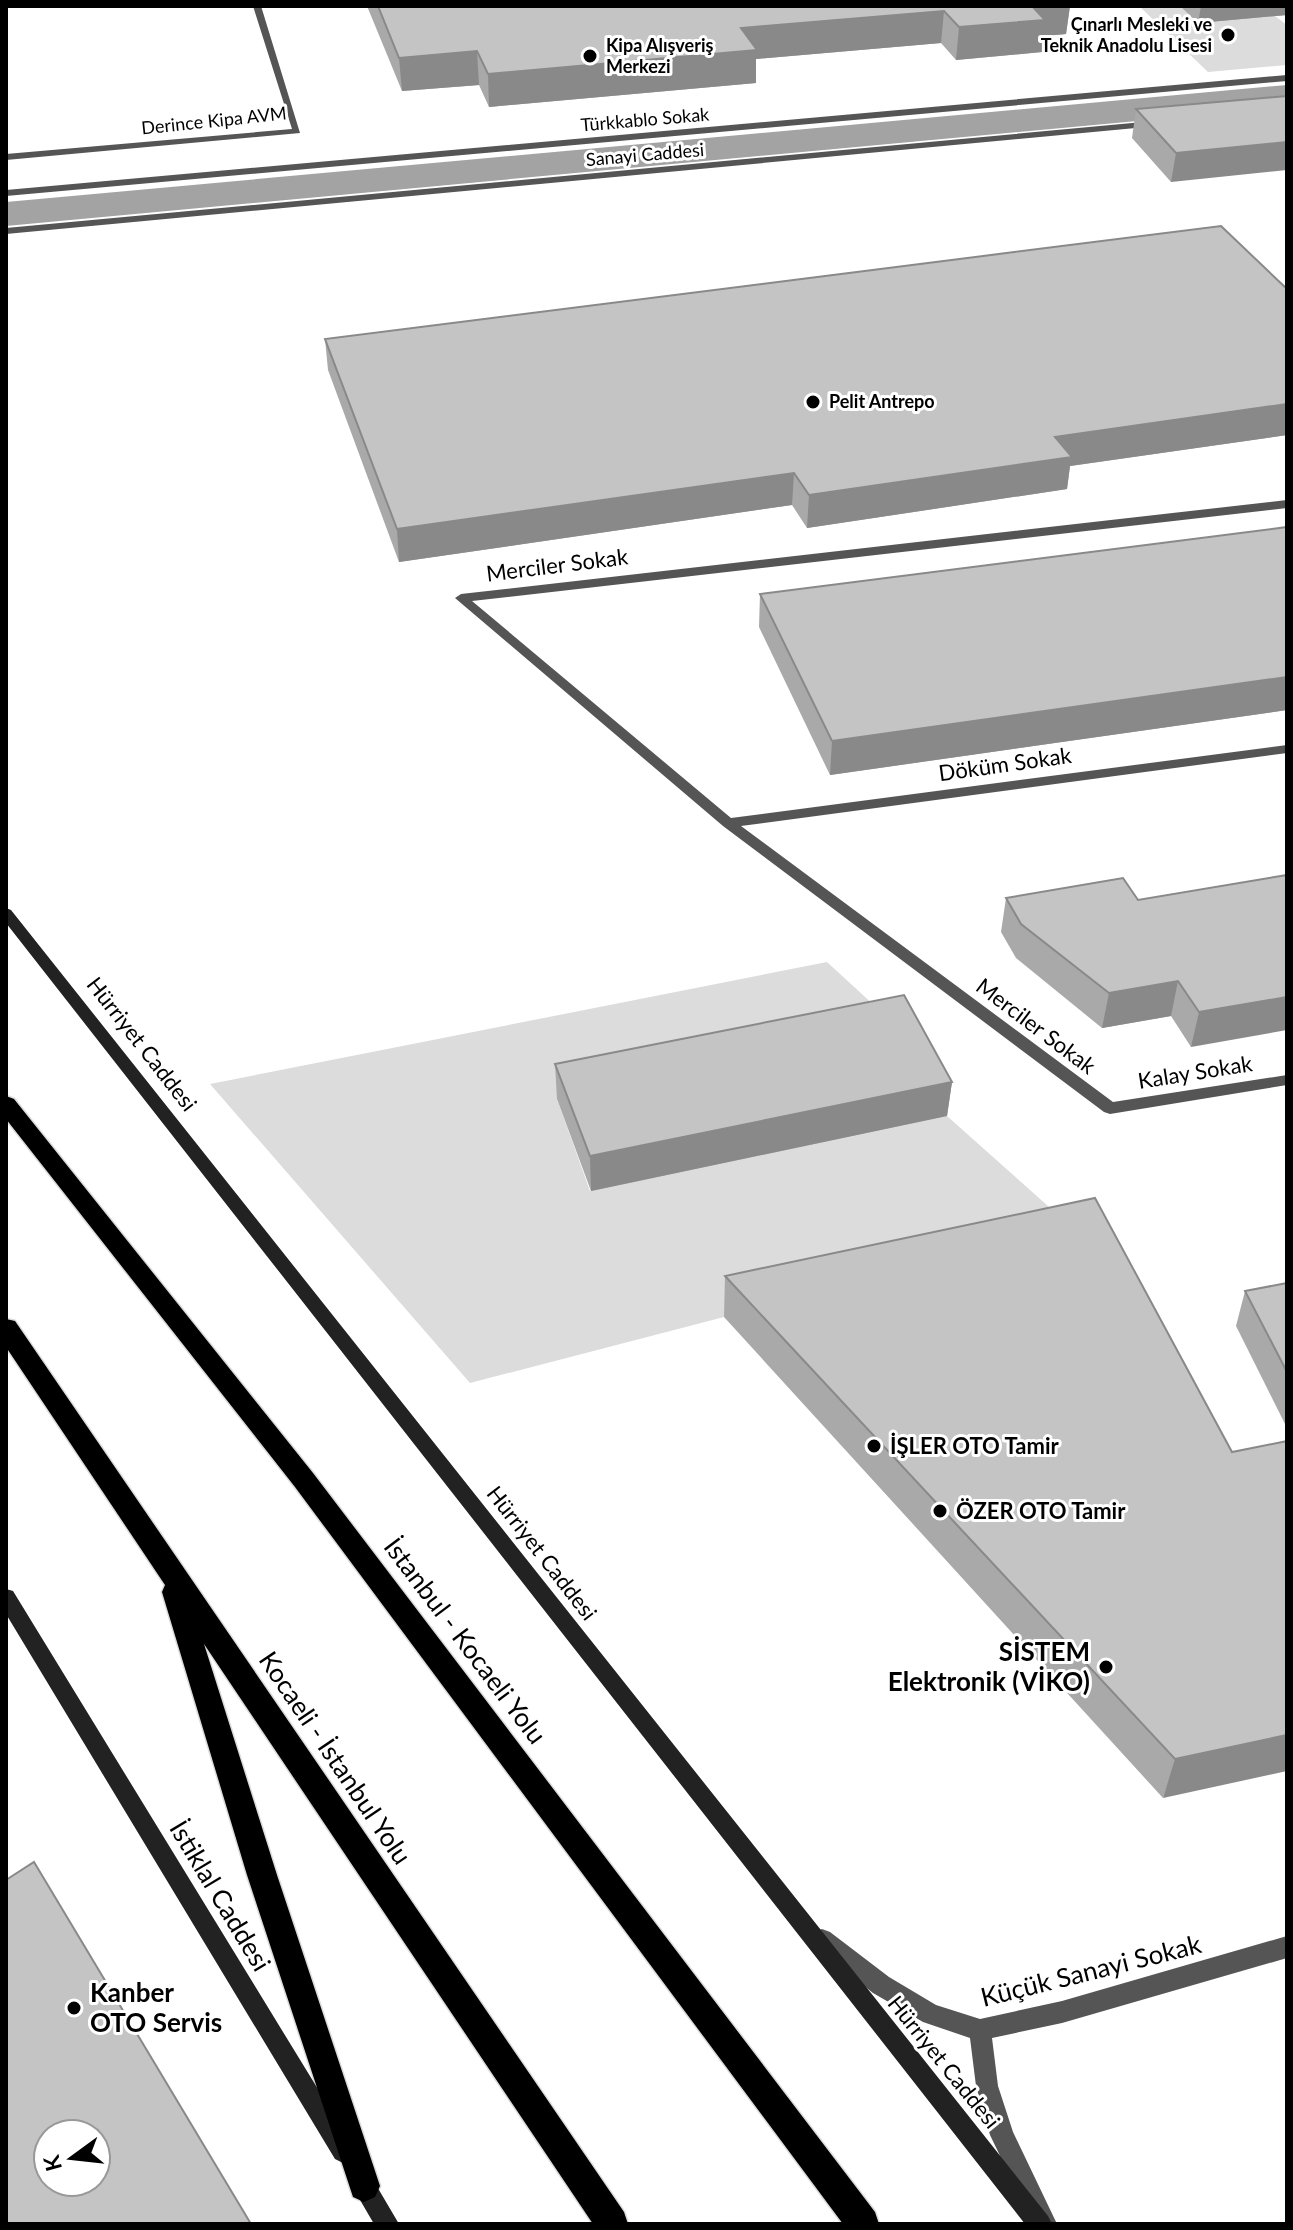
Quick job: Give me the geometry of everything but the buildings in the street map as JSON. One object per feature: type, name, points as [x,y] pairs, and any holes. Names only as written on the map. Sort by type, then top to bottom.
[{"type":"highway","name":"İstanbul - Kocaeli Yolu","points":[[6,1104],[304,1480],[863,2224]]},
{"type":"highway","name":"Kocaeli - İstanbul Yolu","points":[[6,1328],[612,2224]]},
{"type":"highway","points":[[167,1568],[262,1875],[364,2186]]},
{"type":"main road","name":"Hürriyet Caddesi","points":[[6,913],[796,1917],[1042,2224]]},
{"type":"main road","name":"İstiklal Caddesi","points":[[6,1597],[387,2224]]},
{"type":"street","name":"Derince Kipa AVM","points":[[6,157],[297,131],[257,6]]},
{"type":"street","name":"Türkkablo Sokak","points":[[6,193],[1287,78]]},
{"type":"street","name":"Sanayi Caddesi","points":[[6,231],[1160,123]]},
{"type":"street","name":"Merciler Sokak","points":[[1110,1108],[728,823],[461,598],[1287,504]]},
{"type":"street","name":"Döküm Sokak","points":[[728,823],[1287,749]]},
{"type":"street","name":"Kalay Sokak","points":[[1110,1108],[1287,1080]]},
{"type":"street","name":"Küçük Sanayi Sokak","points":[[796,1917],[881,1985],[931,2014],[980,2030],[1062,2012],[1287,1947]]},
{"type":"street","points":[[980,2030],[987,2086],[1002,2135],[1042,2224]]},
{"type":"shaded area","name":"Çınarlı Mesleki ve Teknik Anadolu Lisesi","points":[[1139,6],[1180,6],[1275,16],[1287,25],[1287,65],[1208,72]]},
{"type":"shaded area","points":[[1287,85],[1287,107],[6,226],[6,202]]},
{"type":"shaded area","points":[[827,962],[901,1030],[557,1099],[590,1191],[947,1116],[1086,1240],[724,1317],[470,1383],[210,1084]]},
{"type":"place","name":"Çınarlı Mesleki ve Teknik Anadolu Lisesi","points":[[1228,35]]},
{"type":"place","name":"Kipa Alışveriş Merkezi","points":[[590,56]]},
{"type":"place","name":"Pelit Antrepo","points":[[813,402]]},
{"type":"place","name":"İŞLER OTO Tamir","points":[[874,1446]]},
{"type":"place","name":"ÖZER OTO Tamir","points":[[940,1511]]},
{"type":"place","name":"SİSTEM Elektronik (VİKO)","points":[[1106,1667]]},
{"type":"place","name":"Kanber OTO Servis","points":[[74,2008]]}]
